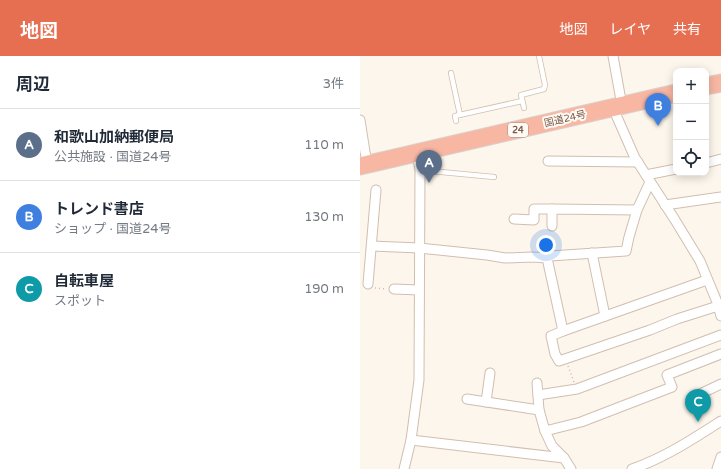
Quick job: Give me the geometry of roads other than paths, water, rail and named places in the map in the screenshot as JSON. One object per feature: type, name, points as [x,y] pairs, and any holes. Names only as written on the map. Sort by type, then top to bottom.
[{"type":"highway","points":[[709,85],[721,83]]},
{"type":"highway","name":"国道24号","points":[[364,165],[418,162],[617,107],[673,94]]},
{"type":"street","points":[[613,56],[617,107],[627,140],[638,162],[700,262],[721,316]]},
{"type":"street","points":[[360,120],[365,152],[364,165]]},
{"type":"street","points":[[709,162],[721,160]]},
{"type":"street","points":[[548,161],[638,162]]},
{"type":"street","points":[[404,469],[411,440],[418,380],[418,162]]},
{"type":"street","points":[[648,178],[673,170]]},
{"type":"street","points":[[372,246],[419,248],[505,258],[547,258],[550,256],[626,252],[637,210],[648,178]]},
{"type":"street","points":[[371,286],[376,190]]},
{"type":"street","points":[[665,205],[721,197]]},
{"type":"street","points":[[514,220],[534,220],[534,209],[637,210]]},
{"type":"street","points":[[552,209],[552,226]]},
{"type":"street","points":[[592,253],[605,316]]},
{"type":"street","points":[[547,258],[563,331]]},
{"type":"street","points":[[707,280],[551,336],[555,354],[559,361],[566,359],[718,306]]},
{"type":"street","points":[[394,289],[419,290]]},
{"type":"street","points":[[538,395],[577,389],[721,335]]},
{"type":"street","points":[[545,431],[581,422],[672,387],[667,375],[721,354]]},
{"type":"street","points":[[486,402],[490,373]]},
{"type":"street","points":[[537,383],[539,410],[545,431],[552,446],[564,458],[571,469]]},
{"type":"street","points":[[700,394],[721,384]]},
{"type":"street","points":[[466,399],[539,410]]},
{"type":"street","points":[[632,469],[646,464],[693,439],[721,421]]},
{"type":"street","points":[[411,440],[564,458]]},
{"type":"street","points":[[718,469],[721,457]]},
{"type":"lane","points":[[524,108],[521,95],[544,89],[545,84],[539,56]]},
{"type":"lane","points":[[451,73],[460,115]]},
{"type":"lane","points":[[456,121],[455,116],[522,101]]},
{"type":"lane","points":[[418,162],[494,177]]},
{"type":"place","name":"トレンド書店","points":[[658,126]]},
{"type":"place","name":"和歌山加納郵便局","points":[[429,183]]},
{"type":"place","name":"自転車屋","points":[[698,422]]}]
